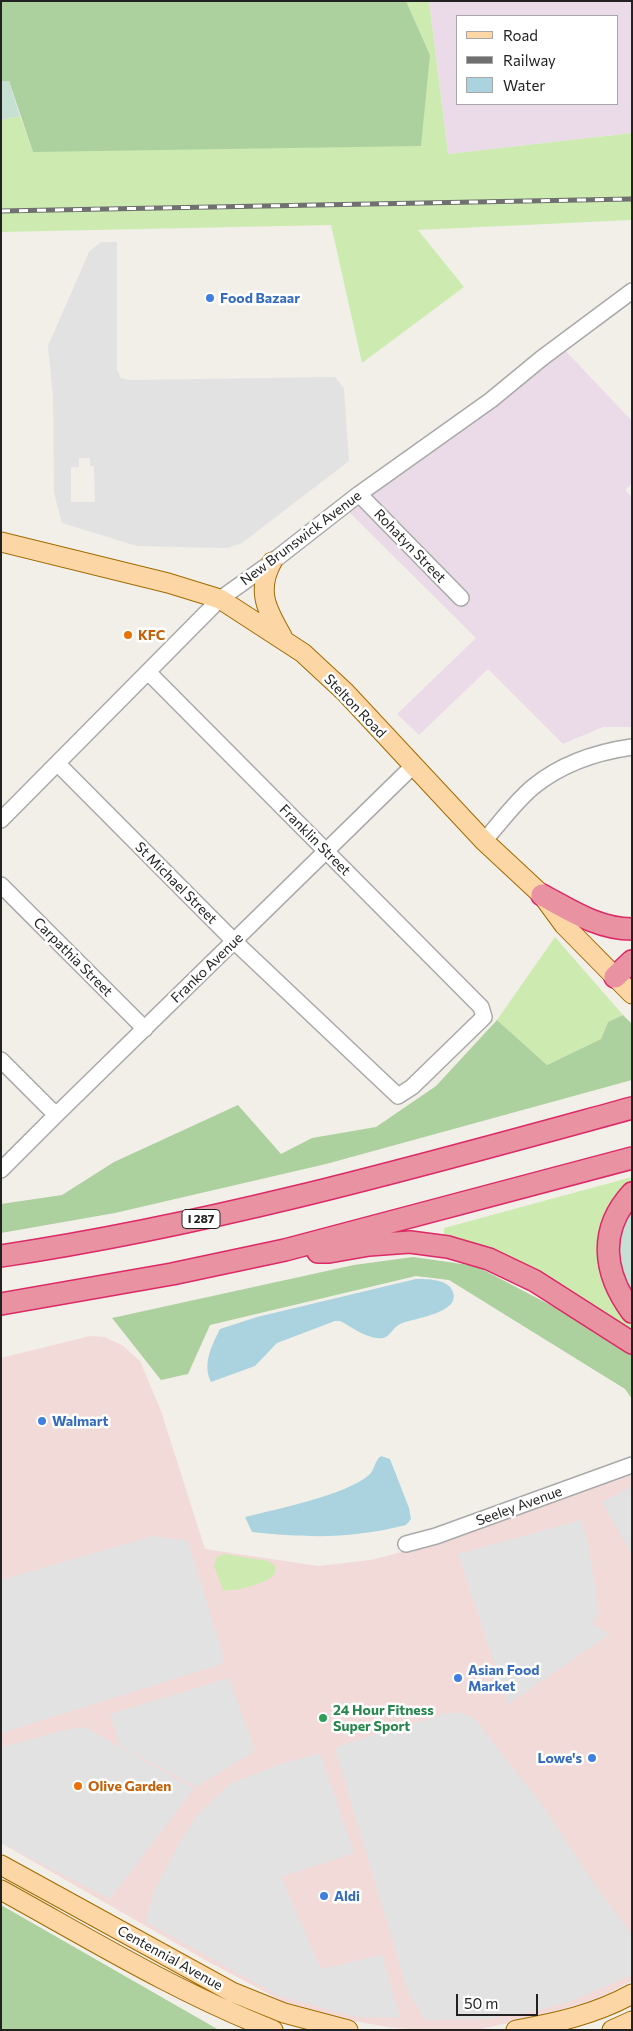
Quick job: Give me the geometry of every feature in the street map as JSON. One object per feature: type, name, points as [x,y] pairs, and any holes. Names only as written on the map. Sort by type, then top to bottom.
[{"type":"highway","points":[[542,895],[586,919],[610,927],[632,929]]},
{"type":"highway","points":[[626,985],[632,961]]},
{"type":"highway","name":"I 287","points":[[1,1256],[140,1232],[273,1203],[391,1174],[632,1108]]},
{"type":"highway","points":[[1,1304],[162,1276],[284,1250],[632,1158]]},
{"type":"highway","points":[[632,1193],[622,1204],[616,1215],[608,1240],[608,1254],[614,1283],[632,1312]]},
{"type":"highway","points":[[284,1250],[329,1252],[370,1245],[410,1242],[448,1247],[488,1258],[535,1281],[632,1343]]},
{"type":"main road","name":"Stelton Road","points":[[1,542],[168,583],[220,599],[303,652],[345,692],[484,841],[542,895],[564,925],[626,985]]},
{"type":"main road","points":[[272,562],[265,574],[263,589],[268,611],[282,638]]},
{"type":"main road","name":"Centennial Avenue","points":[[1,1865],[232,1992],[284,2013],[348,2030]]},
{"type":"main road","name":"Centennial Avenue","points":[[1,1890],[111,1952],[203,1999],[273,2030]]},
{"type":"main road","points":[[516,2030],[554,2023],[610,2006],[632,1994]]},
{"type":"main road","points":[[612,2030],[632,2021]]},
{"type":"street","name":"New Brunswick Avenue","points":[[1,820],[149,673],[220,599],[272,562],[359,494],[491,400],[542,358],[632,291]]},
{"type":"street","name":"Rohatyn Street","points":[[359,494],[461,598]]},
{"type":"street","name":"Franklin Street","points":[[149,673],[481,1007],[484,1017],[412,1087],[398,1096],[384,1084]]},
{"type":"street","points":[[484,841],[533,787],[558,770],[588,757],[614,749],[632,747]]},
{"type":"street","name":"St Michael Street","points":[[58,764],[235,942],[384,1084]]},
{"type":"street","name":"Franko Avenue","points":[[1,1170],[414,766]]},
{"type":"street","name":"Carpathia Street","points":[[1,885],[145,1029]]},
{"type":"street","points":[[1,1060],[56,1115]]},
{"type":"street","name":"Seeley Avenue","points":[[406,1544],[436,1536],[632,1465]]},
{"type":"shaded area","points":[[429,1],[632,1],[632,133],[448,154]]},
{"type":"shaded area","points":[[101,242],[117,242],[117,370],[121,378],[130,380],[335,377],[344,388],[349,461],[242,543],[227,548],[137,546],[62,523],[54,493],[53,397],[48,346],[89,252]],"holes":[[[79,458],[90,458],[90,466],[94,466],[95,502],[71,502],[71,467],[79,467]]]},
{"type":"shaded area","points":[[562,347],[632,421],[632,483],[625,490],[632,497],[632,727],[603,727],[563,744],[488,669],[419,735],[397,714],[476,638],[347,510]]},
{"type":"shaded area","points":[[90,1336],[104,1337],[122,1345],[140,1361],[161,1411],[205,1549],[318,1566],[371,1560],[458,1537],[632,1475],[632,1981],[599,1998],[536,2017],[476,2030],[418,2030],[354,2021],[284,2002],[207,1961],[1,1843],[1,1358]]},
{"type":"shaded area","points":[[632,1486],[632,1555],[602,1502]]},
{"type":"shaded area","points":[[581,1520],[588,1543],[599,1612],[592,1624],[610,1634],[508,1704],[458,1554]]},
{"type":"shaded area","points":[[153,1536],[188,1541],[223,1655],[222,1664],[1,1733],[1,1580]]},
{"type":"shaded area","points":[[229,1678],[255,1751],[196,1787],[120,1746],[110,1714]]},
{"type":"shaded area","points":[[448,1713],[461,1713],[475,1719],[545,1809],[597,1888],[632,1934],[632,1975],[571,2001],[535,2011],[489,2019],[425,2020],[408,1992],[335,1749],[344,1744]]},
{"type":"shaded area","points":[[85,1727],[194,1789],[110,1899],[1,1843],[1,1747],[61,1731]]},
{"type":"shaded area","points":[[320,1753],[354,1853],[281,1877],[321,1969],[382,1955],[400,2018],[356,2017],[279,1996],[146,1922],[153,1893],[180,1841],[199,1813],[231,1783],[278,1765]]},
{"type":"green space","points":[[1,1],[406,1],[430,55],[421,146],[33,152],[9,81],[1,81]]},
{"type":"green space","points":[[406,1],[429,1],[448,154],[632,133],[632,220],[418,230],[464,287],[362,363],[331,225],[1,232],[1,120],[20,116],[33,152],[430,55]]},
{"type":"green space","points":[[1,81],[9,81],[20,116],[1,120]]},
{"type":"green space","points":[[555,937],[623,1015],[608,1022],[601,1039],[547,1065],[497,1020]]},
{"type":"green space","points":[[623,1015],[632,1024],[632,1080],[326,1164],[115,1213],[1,1233],[1,1204],[62,1195],[114,1162],[238,1105],[281,1154],[312,1138],[376,1127],[436,1086],[497,1020],[547,1065],[601,1039],[608,1022]]},
{"type":"green space","points":[[632,1177],[632,1182],[612,1204],[600,1249],[609,1294],[632,1318],[632,1336],[444,1238],[444,1228]]},
{"type":"green space","points":[[632,1209],[632,1297],[617,1262],[623,1226]]},
{"type":"green space","points":[[413,1257],[476,1266],[575,1318],[632,1352],[632,1399],[625,1389],[449,1280],[416,1276],[210,1325],[188,1374],[161,1380],[112,1318],[354,1265]]},
{"type":"green space","points":[[224,1554],[269,1561],[275,1566],[275,1573],[267,1580],[252,1586],[235,1590],[223,1590],[214,1566],[217,1557]]},
{"type":"green space","points":[[1,1905],[219,2030],[1,2030]]},
{"type":"water","points":[[416,1279],[436,1280],[449,1286],[454,1298],[451,1304],[435,1313],[400,1324],[383,1338],[366,1335],[340,1321],[335,1321],[277,1343],[255,1366],[211,1382],[207,1368],[209,1355],[220,1329],[257,1317]]},
{"type":"water","points":[[381,1456],[390,1459],[409,1508],[411,1519],[406,1525],[366,1533],[329,1536],[252,1532],[245,1517],[344,1489],[369,1475]]},
{"type":"railway","points":[[1,211],[632,199]]},
{"type":"place","name":"Food Bazaar","points":[[210,298]]},
{"type":"place","name":"KFC","points":[[128,635]]},
{"type":"place","name":"Walmart","points":[[42,1421]]},
{"type":"place","name":"Asian Food Market","points":[[458,1678]]},
{"type":"place","name":"24 Hour Fitness Super Sport","points":[[323,1718]]},
{"type":"place","name":"Lowe's","points":[[592,1758]]},
{"type":"place","name":"Olive Garden","points":[[78,1786]]},
{"type":"place","name":"Aldi","points":[[324,1896]]}]
